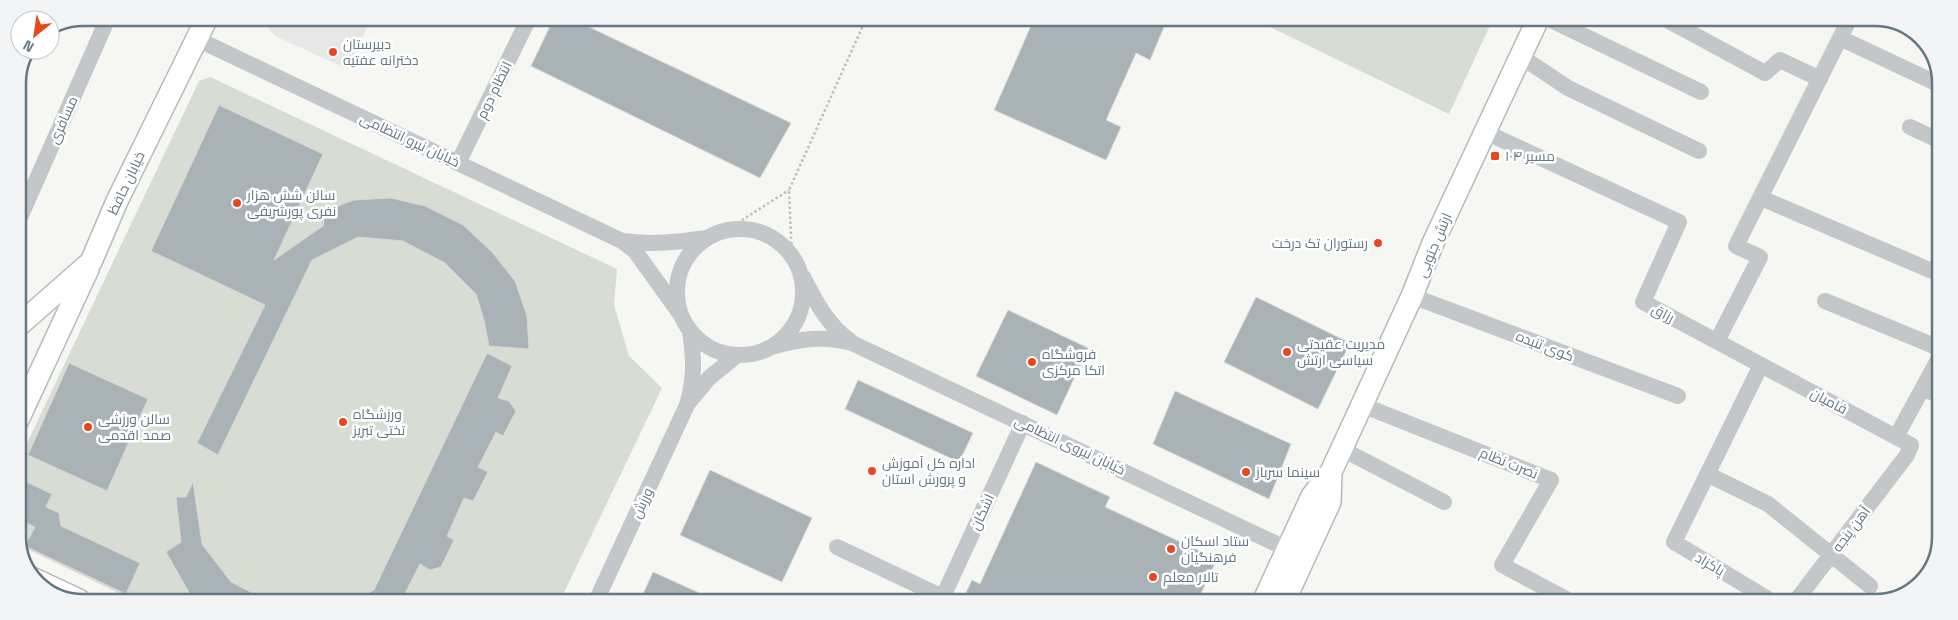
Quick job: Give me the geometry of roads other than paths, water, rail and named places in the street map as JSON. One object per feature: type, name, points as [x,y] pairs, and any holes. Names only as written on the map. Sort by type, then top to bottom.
[{"type":"main road","name":"خیابان حافظ","points":[[26,319],[91,262],[121,193],[203,26]]},
{"type":"main road","name":"ارتش جنوبی","points":[[1267,594],[1312,496],[1331,472],[1412,296],[1434,242],[1535,26]]},
{"type":"main road","points":[[26,403],[91,262]]},
{"type":"main road","name":"ارتش جنوبی","points":[[1288,594],[1330,502],[1331,472]]},
{"type":"street","name":"مسافری","points":[[26,201],[104,26]]},
{"type":"street","name":"انتظام دوم","points":[[458,163],[525,26]]},
{"type":"street","points":[[1564,26],[1701,92]]},
{"type":"street","points":[[1678,26],[1765,73],[1780,60],[1820,79]]},
{"type":"street","points":[[1717,341],[1760,257],[1736,246],[1846,26]]},
{"type":"street","points":[[1840,38],[1932,81]]},
{"type":"street","name":"خیابان نیرو انتظامی","points":[[197,39],[622,241],[634,251],[681,315]]},
{"type":"street","points":[[1520,56],[1568,88],[1699,151]]},
{"type":"street","points":[[1910,127],[1932,137]]},
{"type":"street","name":"رزاق","points":[[1485,132],[1679,222],[1643,302],[1761,365]]},
{"type":"street","points":[[1761,198],[1932,271]]},
{"type":"street","points":[[742,229],[760,233],[776,241],[789,253],[795,264],[802,286],[802,304],[796,321],[785,336],[771,347],[755,353],[737,355],[719,352],[703,343],[690,331],[681,315],[677,298],[678,280],[683,263],[694,249],[708,238],[725,231],[742,229]]},
{"type":"street","name":"خیابان نیرو انتظامی","points":[[622,241],[670,243],[708,238]]},
{"type":"street","name":"خیابان نیروی انتظامی","points":[[795,264],[820,310],[838,333],[852,343],[1287,549]]},
{"type":"street","name":"کوی تنیده","points":[[1412,296],[1678,396]]},
{"type":"street","points":[[1825,301],[1932,345]]},
{"type":"street","name":"ورزش","points":[[599,594],[687,405],[693,385],[694,370],[690,331]]},
{"type":"street","name":"خیابان نیروی انتظامی","points":[[771,347],[789,342],[823,337],[852,343]]},
{"type":"street","name":"ورزش","points":[[687,405],[709,378],[737,355]]},
{"type":"street","points":[[1761,365],[1707,474],[1768,504],[1870,586]]},
{"type":"street","name":"فامیان","points":[[1761,365],[1896,437]]},
{"type":"street","points":[[1896,437],[1931,392]]},
{"type":"street","name":"نصرت نظام","points":[[1362,405],[1551,480],[1502,565],[1557,594]]},
{"type":"street","name":"اشکان","points":[[948,594],[1023,423]]},
{"type":"street","name":"آهن پنجه","points":[[1801,594],[1907,455],[1911,445],[1896,437]]},
{"type":"street","points":[[1342,448],[1444,502]]},
{"type":"street","name":"پاکزاد","points":[[1707,474],[1674,542],[1760,594]]},
{"type":"street","points":[[837,547],[933,594]]},
{"type":"place","name":"دبیرستان دخترانه عفتیه","points":[[333,52]]},
{"type":"place","name":"مسیر ۱۰۴","points":[[1495,156]]},
{"type":"place","name":"سالن شش هزار نفری پورشریفی","points":[[237,203]]},
{"type":"place","name":"رستوران تک درخت","points":[[1378,243]]},
{"type":"place","name":"مدیریت عقیدتی سیاسی ارتش","points":[[1287,352]]},
{"type":"place","name":"فروشگاه اتکا مرکزی","points":[[1032,362]]},
{"type":"place","name":"ورزشگاه تختی تبریز","points":[[343,422]]},
{"type":"place","name":"سالن ورزشی صمد اقدمی","points":[[88,427]]},
{"type":"place","name":"اداره کل آموزش و پرورش استان","points":[[872,471]]},
{"type":"place","name":"سینما سرباز","points":[[1246,472]]},
{"type":"place","name":"ستاد اسکان فرهنگیان","points":[[1171,549]]},
{"type":"place","name":"تالار معلم","points":[[1153,577]]}]
